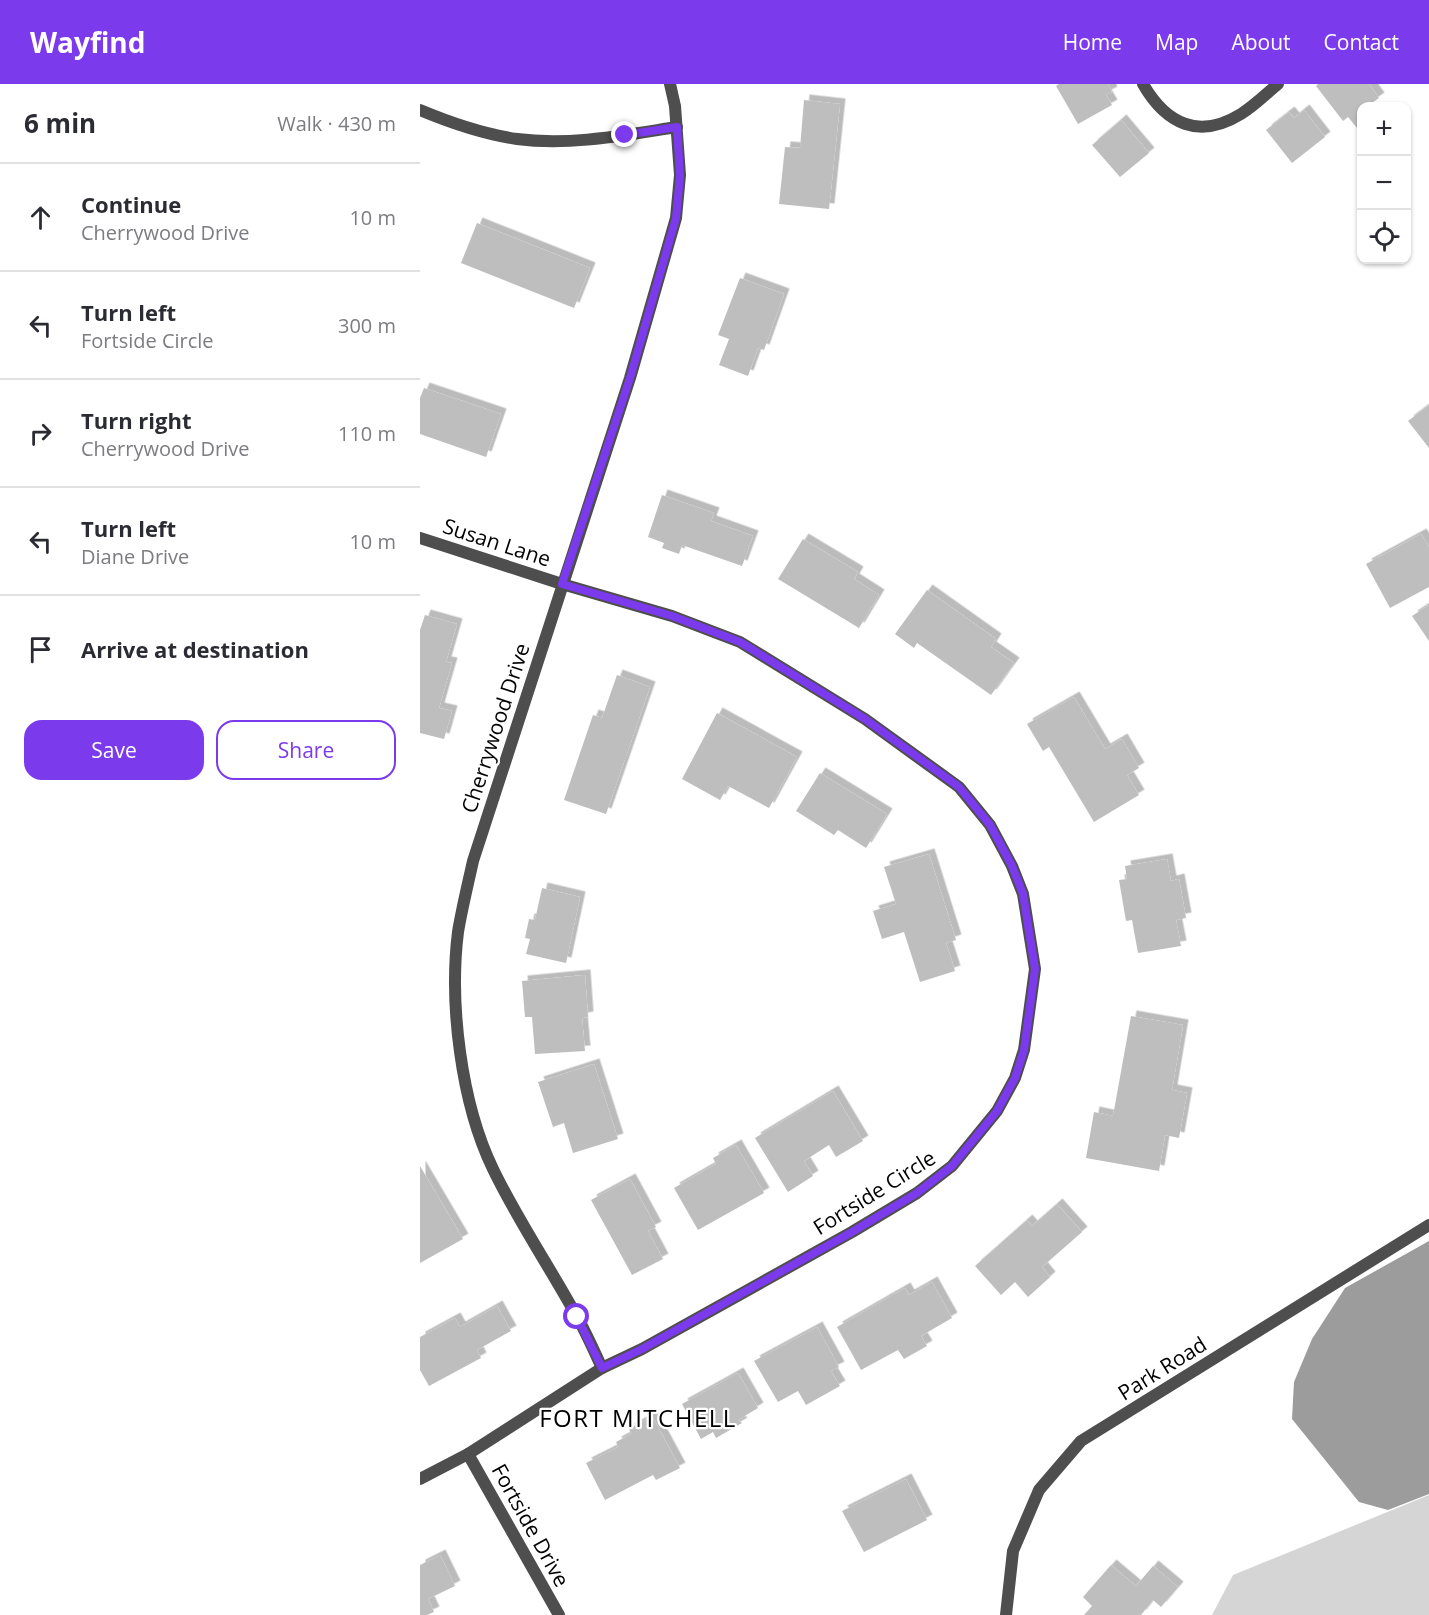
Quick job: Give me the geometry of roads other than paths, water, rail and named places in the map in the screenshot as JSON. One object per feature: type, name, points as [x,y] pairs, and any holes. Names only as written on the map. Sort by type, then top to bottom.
[{"type":"street","name":"Cherrywood Drive","points":[[602,1368],[577,1317],[516,1214],[492,1167],[476,1125],[459,1054],[454,987],[458,932],[473,861],[630,378],[676,218],[680,176],[677,127],[670,84]]},
{"type":"street","points":[[1143,84],[1164,111],[1179,123],[1194,127],[1222,123],[1241,114],[1278,84]]},
{"type":"street","points":[[420,110],[476,130],[517,139],[561,141],[677,127]]},
{"type":"street","name":"Susan Lane","points":[[420,538],[562,584]]},
{"type":"street","name":"Fortside Circle","points":[[420,1479],[468,1454],[602,1368],[642,1349],[852,1232],[917,1193],[952,1166],[997,1111],[1015,1078],[1024,1050],[1035,969],[1023,894],[1012,866],[990,825],[959,787],[865,719],[740,642],[672,616],[562,584]]},
{"type":"street","name":"Park Road","points":[[1006,1615],[1013,1551],[1039,1490],[1081,1441],[1429,1225]]},
{"type":"street","name":"Fortside Drive","points":[[468,1454],[559,1615]]},
{"type":"district","name":"FORT MITCHELL","points":[[638,1417]]}]
